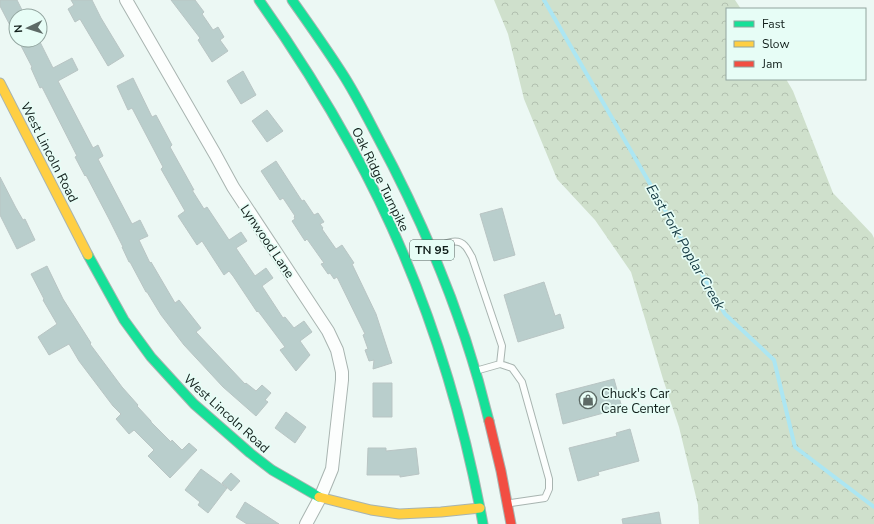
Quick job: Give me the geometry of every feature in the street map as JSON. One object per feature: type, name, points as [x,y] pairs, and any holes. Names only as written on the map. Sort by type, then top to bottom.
[{"type":"main road","name":"Oak Ridge Turnpike","points":[[259,0],[279,27],[319,90],[342,130],[392,229],[408,266],[443,362],[465,442],[480,508],[482,524]]},
{"type":"main road","name":"Oak Ridge Turnpike","points":[[292,0],[342,73],[379,138],[401,181],[432,251],[457,314],[475,371],[492,431],[511,524]]},
{"type":"main road","name":"West Lincoln Road","points":[[0,83],[124,320],[151,357],[194,404],[250,453],[295,484],[320,498],[371,510],[399,514],[441,512],[508,504]]},
{"type":"street","name":"Lynwood Lane","points":[[126,0],[233,187],[328,331],[337,350],[342,372],[332,468],[320,498],[306,524]]},
{"type":"lane","points":[[432,251],[446,243],[458,242],[465,245],[472,257],[502,346],[500,364]]},
{"type":"lane","points":[[475,371],[500,364],[512,368],[522,382],[549,479],[549,489],[545,498],[508,504]]},
{"type":"green space","points":[[494,0],[735,0],[740,8],[726,8],[726,80],[787,80],[793,91],[833,193],[872,234],[874,238],[874,524],[699,524],[698,505],[679,427],[631,272],[595,220],[557,179],[524,99],[508,34]]},
{"type":"building","points":[[0,0],[17,0],[21,8],[8,8],[8,22],[0,6]]},
{"type":"building","points":[[71,0],[92,0],[124,56],[108,66],[80,19],[75,22],[68,9],[74,5]]},
{"type":"building","points":[[171,0],[195,0],[204,12],[202,14],[213,30],[218,27],[224,37],[220,40],[228,51],[212,62],[198,40],[200,38]]},
{"type":"building","points":[[22,48],[43,48],[53,68],[72,58],[78,70],[58,81],[93,148],[98,145],[103,156],[98,159],[132,224],[140,220],[148,236],[139,240],[150,263],[151,262],[175,303],[179,300],[201,328],[196,332],[245,384],[246,383],[256,391],[262,385],[271,393],[265,400],[268,402],[256,416],[223,387],[184,345],[161,315],[146,292],[129,262],[123,247],[86,175],[85,176],[75,157],[77,156],[42,87],[40,88],[31,68],[32,67]]},
{"type":"building","points":[[243,71],[256,95],[241,104],[227,81]]},
{"type":"building","points":[[133,78],[152,117],[156,115],[172,145],[170,147],[194,190],[192,190],[204,209],[207,207],[229,240],[241,232],[247,241],[236,248],[255,276],[266,268],[273,278],[262,286],[283,318],[285,317],[294,328],[304,321],[312,332],[300,341],[310,355],[296,371],[280,350],[285,347],[258,311],[257,312],[233,276],[229,271],[224,275],[202,241],[197,245],[178,216],[185,211],[161,169],[163,167],[132,108],[128,110],[117,86]]},
{"type":"building","points":[[267,110],[283,131],[267,142],[252,121]]},
{"type":"building","points":[[276,161],[302,201],[304,200],[314,215],[318,213],[324,222],[320,224],[323,228],[322,229],[336,249],[342,245],[354,263],[352,264],[376,314],[392,363],[373,369],[374,360],[369,361],[365,350],[368,349],[363,335],[365,334],[337,277],[334,279],[330,273],[328,274],[321,264],[324,263],[307,239],[305,241],[292,221],[295,219],[295,216],[283,198],[280,200],[261,171]]},
{"type":"building","points":[[0,177],[23,220],[25,219],[35,240],[17,249],[0,215]]},
{"type":"building","points":[[502,208],[515,255],[494,261],[480,214]]},
{"type":"building","points":[[47,266],[63,299],[91,343],[90,344],[122,387],[138,405],[137,406],[171,442],[172,440],[182,450],[189,443],[197,450],[170,478],[148,456],[154,450],[134,430],[129,434],[116,419],[121,414],[113,406],[79,361],[69,344],[49,355],[38,337],[57,324],[43,300],[44,299],[31,274]]},
{"type":"building","points":[[544,282],[555,316],[560,314],[564,328],[518,342],[504,295]]},
{"type":"building","points":[[614,379],[622,408],[563,424],[556,394]]},
{"type":"building","points":[[373,383],[392,383],[392,417],[373,417]]},
{"type":"building","points":[[286,412],[306,427],[295,443],[275,428]]},
{"type":"building","points":[[630,429],[639,461],[598,472],[599,475],[578,481],[569,448],[617,436],[616,433]]},
{"type":"building","points":[[368,448],[386,448],[386,451],[416,448],[419,474],[400,477],[400,475],[367,475]]},
{"type":"building","points":[[201,469],[227,488],[208,513],[198,505],[200,502],[185,490]]},
{"type":"building","points":[[231,473],[240,481],[231,491],[222,483]]},
{"type":"building","points":[[245,502],[279,524],[247,524],[236,517]]},
{"type":"building","points":[[659,512],[661,524],[623,524],[622,519]]},
{"type":"waterway","name":"East Fork Poplar Creek","points":[[544,0],[725,314],[774,360],[795,447],[874,507]]},
{"type":"traffic: fast","points":[[259,0],[308,73],[352,148],[396,237],[415,284],[448,378],[473,475],[483,524]]},
{"type":"traffic: fast","points":[[292,0],[330,54],[351,88],[365,112],[411,204],[456,311],[489,421]]},
{"type":"traffic: fast","points":[[88,255],[124,320],[151,357],[194,404],[250,453],[272,470],[319,497]]},
{"type":"traffic: slow","points":[[0,83],[88,255]]},
{"type":"traffic: slow","points":[[319,497],[371,510],[399,514],[480,508]]},
{"type":"traffic: jam","points":[[489,421],[501,471],[511,524]]},
{"type":"place","name":"Chuck's Car Care Center","points":[[588,400]]}]
